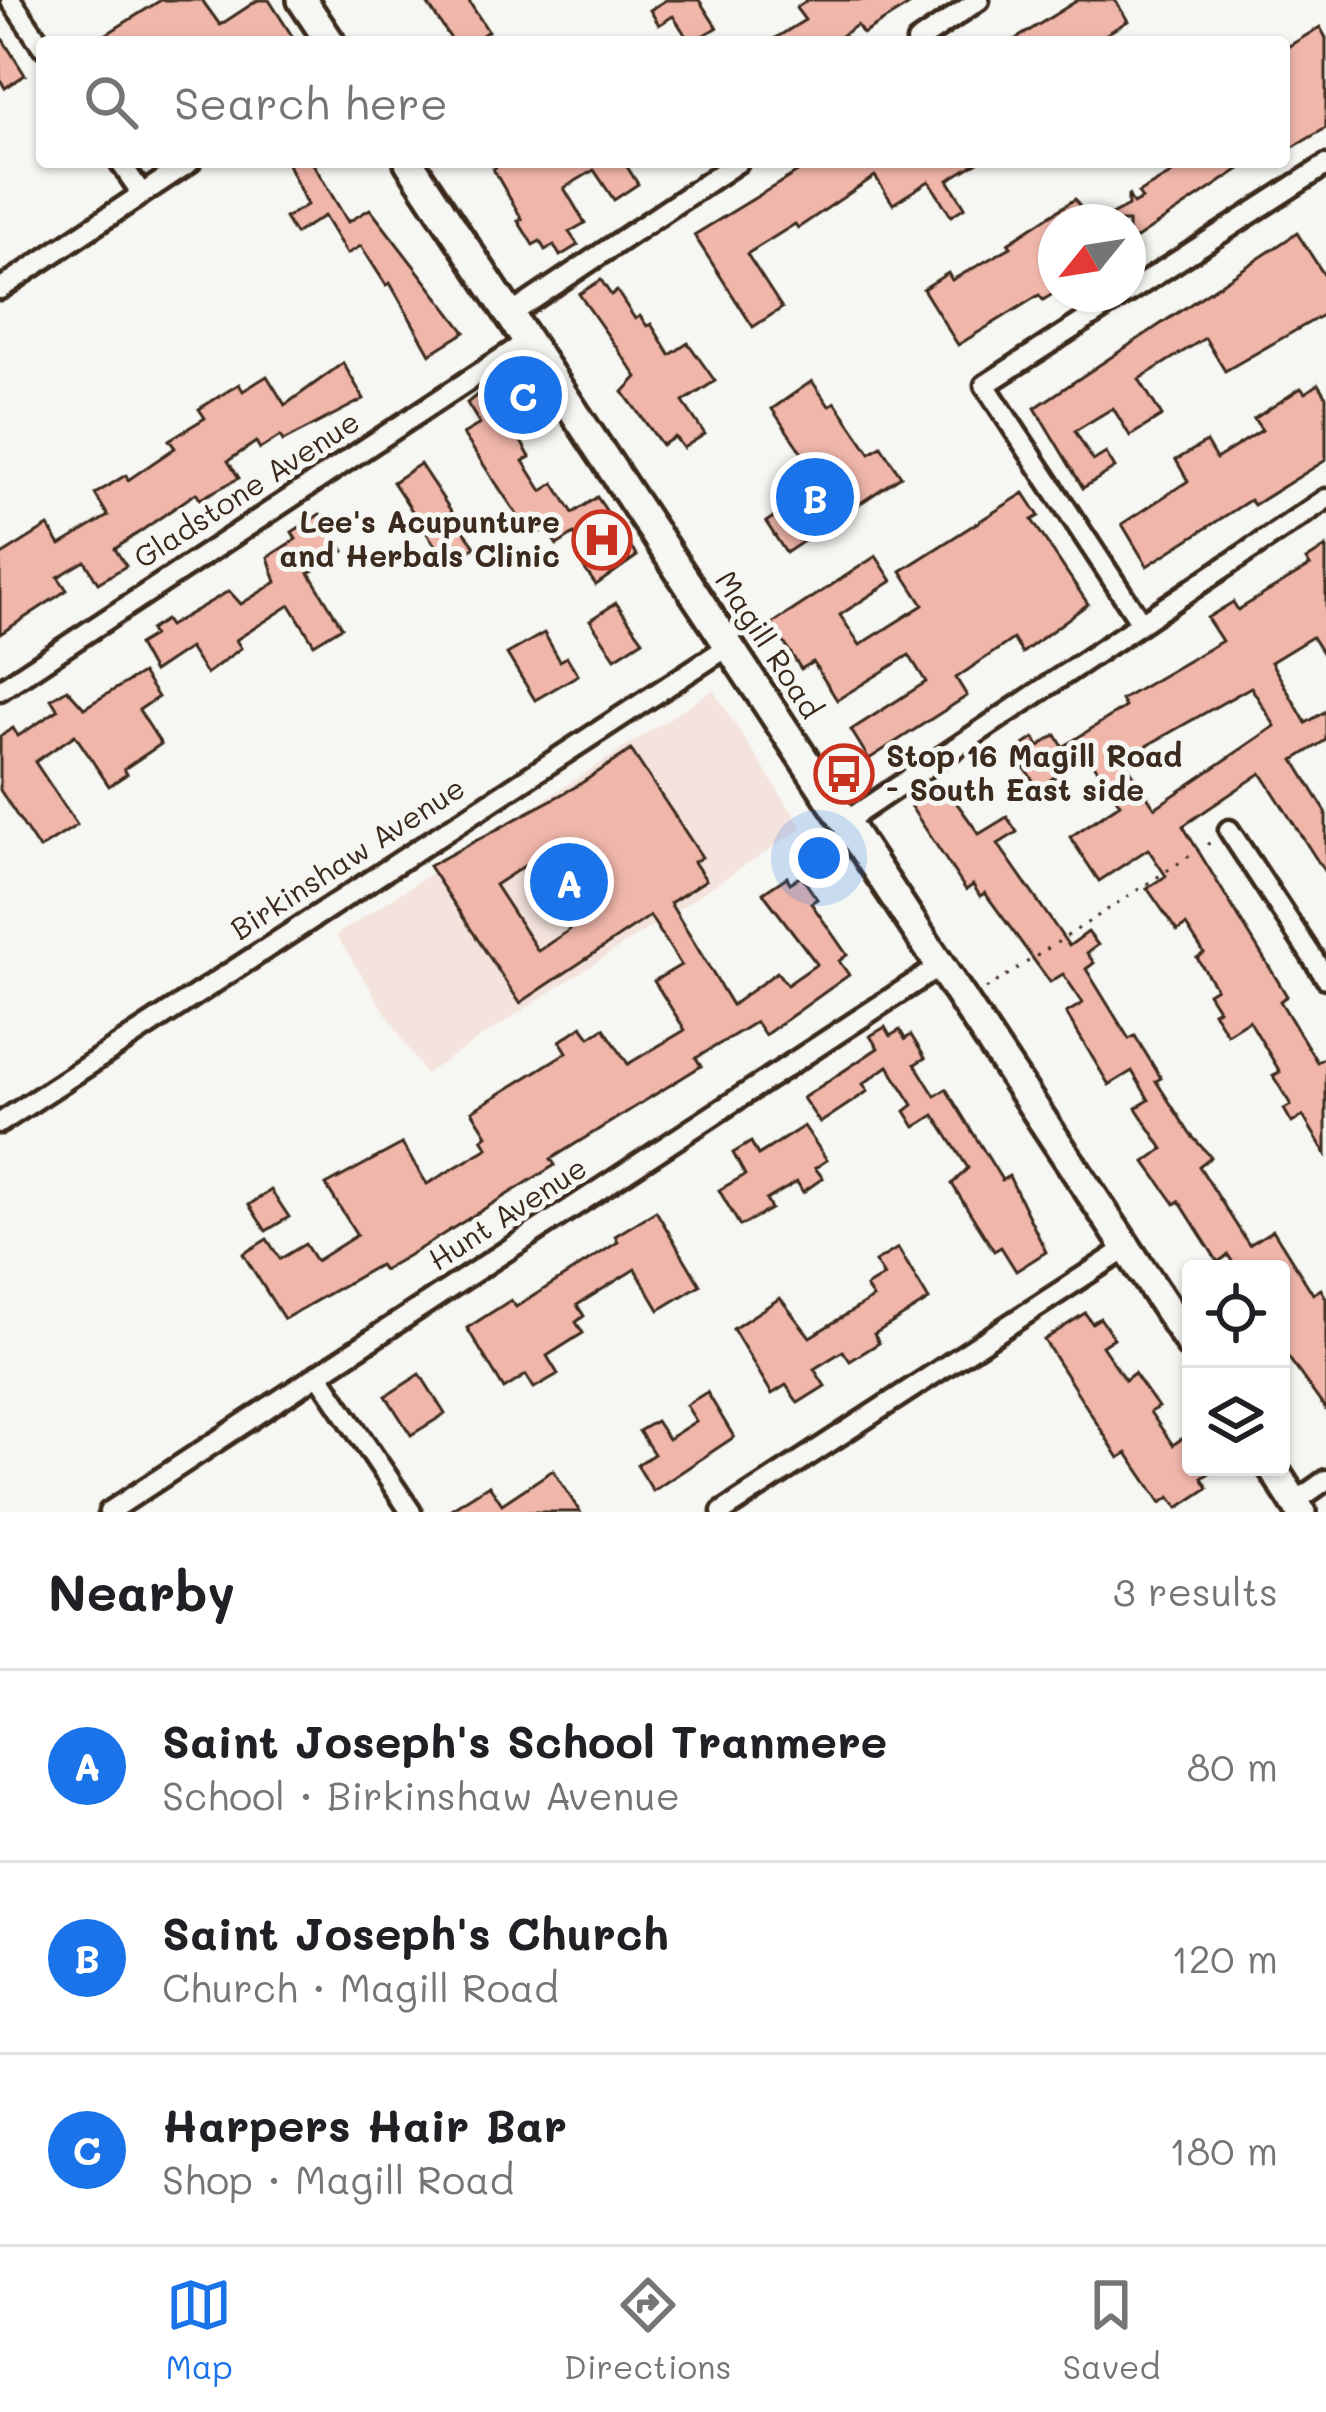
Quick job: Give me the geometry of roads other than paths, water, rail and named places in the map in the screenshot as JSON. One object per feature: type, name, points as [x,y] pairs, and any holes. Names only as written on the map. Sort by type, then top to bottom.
[{"type":"main road","points":[[302,0],[326,36]]},
{"type":"main road","name":"Magill Road","points":[[413,168],[1182,1331]]},
{"type":"main road","points":[[1277,1476],[1298,1507]]},
{"type":"street","points":[[11,0],[36,37]]},
{"type":"street","points":[[926,36],[979,0]]},
{"type":"street","points":[[1146,281],[1326,165]]},
{"type":"street","points":[[124,168],[142,194]]},
{"type":"street","points":[[0,289],[181,168]]},
{"type":"street","points":[[510,315],[729,168]]},
{"type":"street","points":[[1098,312],[985,386],[1140,621]]},
{"type":"street","name":"Gladstone Avenue","points":[[0,690],[528,341]]},
{"type":"street","points":[[845,823],[1326,500]]},
{"type":"street","name":"Birkinshaw Avenue","points":[[0,1123],[729,646]]},
{"type":"street","points":[[1229,830],[1326,978]]},
{"type":"street","name":"Hunt Avenue","points":[[109,1512],[940,966]]},
{"type":"street","points":[[722,1512],[1127,1248]]},
{"type":"street","points":[[318,1374],[411,1512]]},
{"type":"street","points":[[1298,1507],[1326,1480]]},
{"type":"place","name":"Harpers Hair Bar","points":[[523,395]]},
{"type":"place","name":"Saint Joseph's Church","points":[[815,497]]},
{"type":"place","name":"Lee's Acupunture and Herbals Clinic","points":[[602,540]]},
{"type":"place","name":"Stop 16 Magill Road - South East side","points":[[844,774]]},
{"type":"place","name":"Saint Joseph's School Tranmere","points":[[569,882]]}]
